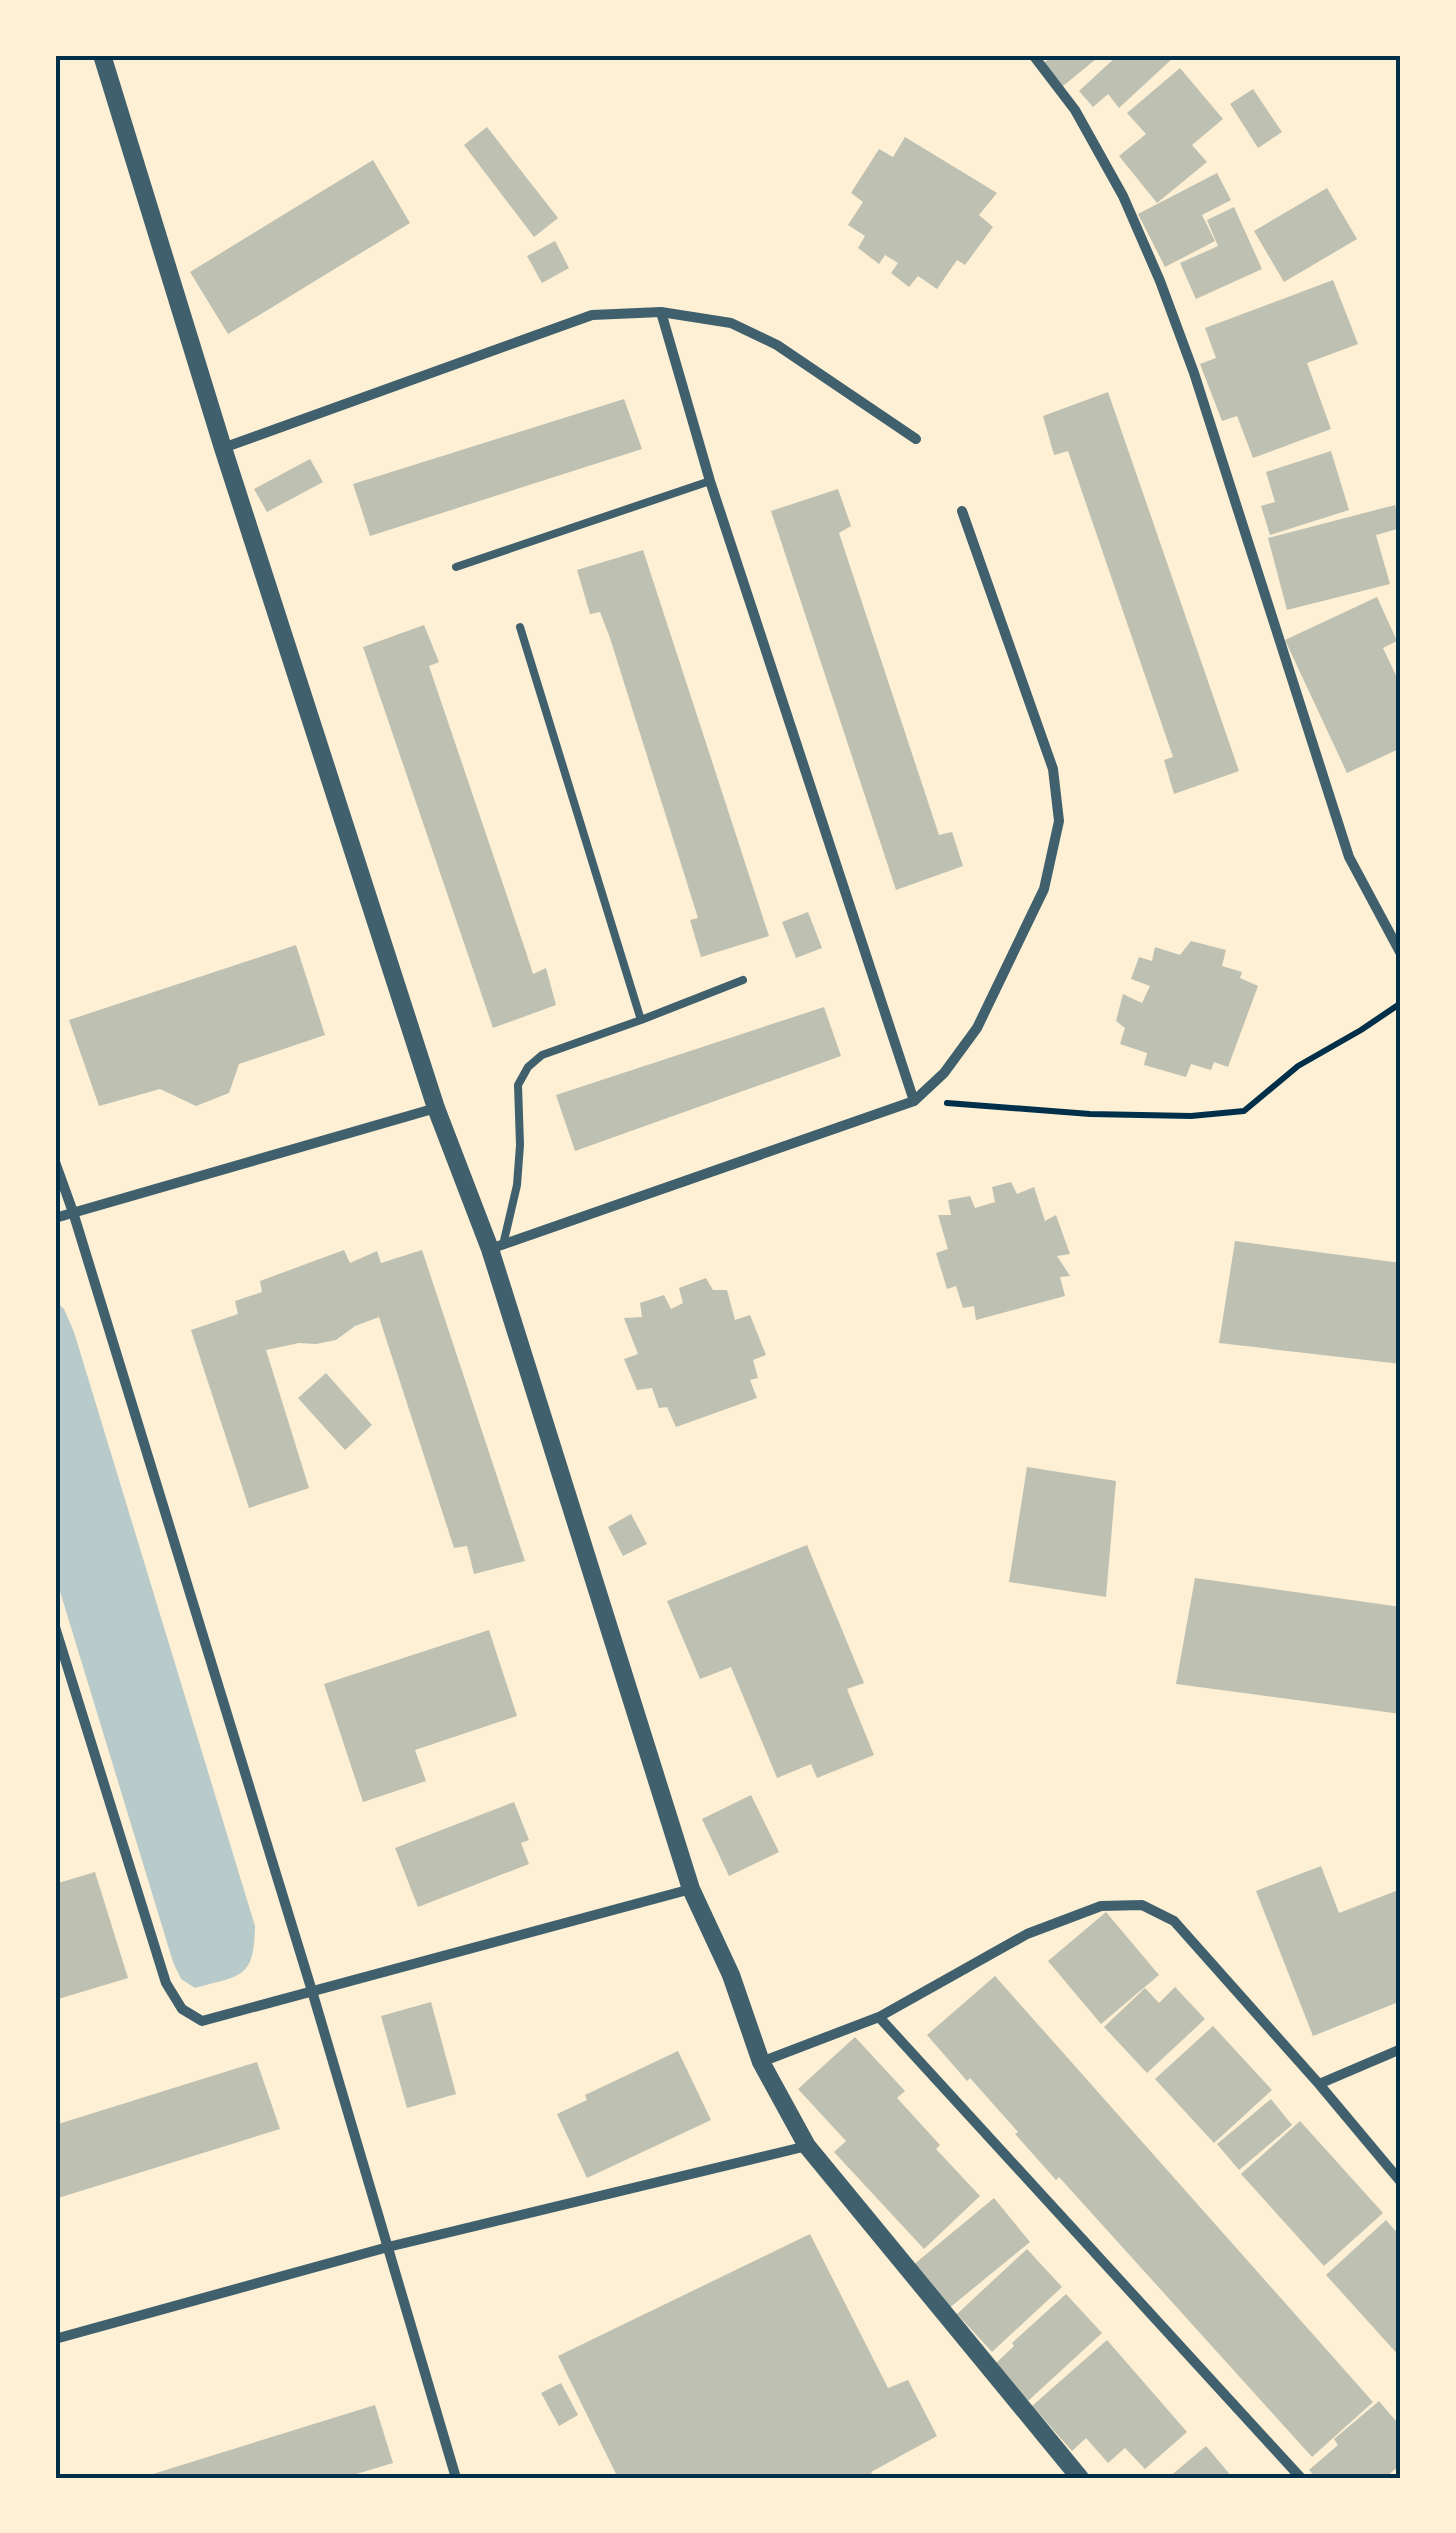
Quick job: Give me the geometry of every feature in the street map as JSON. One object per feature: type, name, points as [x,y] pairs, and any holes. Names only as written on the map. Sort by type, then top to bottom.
[{"type":"street","points":[[102,55],[223,448],[436,1108],[496,1247],[692,1889],[731,1975],[761,2062],[807,2146],[1080,2478]]},
{"type":"street","points":[[1033,55],[1075,110],[1122,196],[1160,280],[1194,372],[1349,857],[1401,954]]},
{"type":"street","points":[[223,448],[592,315],[661,312],[731,323],[777,346],[916,439]]},
{"type":"street","points":[[661,312],[710,481],[914,1101]]},
{"type":"street","points":[[496,1247],[914,1101],[944,1073],[977,1028],[1044,889],[1059,821],[1053,770],[962,511]]},
{"type":"street","points":[[55,1218],[436,1108]]},
{"type":"street","points":[[55,1162],[312,1992],[456,2478]]},
{"type":"street","points":[[55,1627],[166,1982],[182,2009],[202,2021],[692,1889]]},
{"type":"street","points":[[761,2062],[879,2017],[1027,1934],[1101,1906],[1142,1905],[1174,1920],[1401,2182]]},
{"type":"street","points":[[879,2017],[1302,2478]]},
{"type":"street","points":[[1319,2084],[1401,2049]]},
{"type":"street","points":[[55,2338],[388,2247],[807,2146]]},
{"type":"lane","points":[[456,567],[710,481]]},
{"type":"lane","points":[[520,627],[641,1020]]},
{"type":"lane","points":[[496,1247],[517,1185],[518,1085],[528,1067],[542,1055],[742,980]]},
{"type":"path","points":[[914,1101],[1090,1114],[1192,1116],[1244,1111],[1298,1066],[1401,1003]]},
{"type":"shaded area","points":[[55,1300],[64,1309],[74,1332],[255,1926],[252,1956],[242,1972],[195,1988],[181,1979],[173,1962],[55,1575]]},
{"type":"building","points":[[1053,55],[1101,55],[1063,86],[1044,63]]},
{"type":"building","points":[[1118,55],[1173,58],[1119,108],[1108,94],[1093,107],[1079,91]]},
{"type":"building","points":[[1180,68],[1223,119],[1192,145],[1207,162],[1157,203],[1119,156],[1146,134],[1127,113]]},
{"type":"building","points":[[1253,89],[1282,132],[1258,148],[1230,104]]},
{"type":"building","points":[[487,127],[558,218],[534,237],[464,145]]},
{"type":"building","points":[[905,137],[997,193],[979,215],[993,227],[965,265],[957,260],[937,289],[918,276],[909,287],[891,273],[898,263],[885,255],[879,264],[858,248],[865,236],[848,225],[863,202],[851,193],[879,149],[893,157]]},
{"type":"building","points":[[373,160],[410,223],[228,334],[190,272]]},
{"type":"building","points":[[1217,173],[1231,200],[1202,215],[1215,241],[1165,267],[1138,214]]},
{"type":"building","points":[[1327,188],[1357,239],[1284,282],[1254,231]]},
{"type":"building","points":[[1234,207],[1262,269],[1196,299],[1180,263],[1218,246],[1207,220]]},
{"type":"building","points":[[555,241],[569,268],[542,283],[527,256]]},
{"type":"building","points":[[1333,280],[1358,344],[1307,363],[1331,429],[1253,458],[1237,416],[1222,421],[1200,364],[1216,358],[1205,328]]},
{"type":"building","points":[[1108,392],[1239,771],[1174,794],[1164,760],[1173,757],[1068,451],[1054,455],[1043,416]]},
{"type":"building","points":[[624,399],[642,449],[370,536],[353,484]]},
{"type":"building","points":[[1331,451],[1349,510],[1270,535],[1261,506],[1275,502],[1266,472]]},
{"type":"building","points":[[310,459],[323,482],[267,512],[254,489]]},
{"type":"building","points":[[838,489],[851,526],[839,533],[931,811],[939,835],[952,832],[963,866],[896,890],[771,511]]},
{"type":"building","points":[[1395,505],[1401,528],[1376,535],[1390,584],[1287,610],[1268,538]]},
{"type":"building","points":[[643,550],[769,936],[701,957],[690,920],[698,918],[610,638],[600,612],[590,614],[577,570]]},
{"type":"building","points":[[1377,597],[1397,641],[1383,648],[1401,686],[1401,748],[1347,773],[1285,640]]},
{"type":"building","points":[[424,625],[439,662],[429,666],[533,974],[546,968],[556,1005],[493,1028],[363,647]]},
{"type":"building","points":[[808,912],[822,948],[796,958],[782,922]]},
{"type":"building","points":[[1191,941],[1226,950],[1222,966],[1242,972],[1240,978],[1258,986],[1228,1067],[1214,1062],[1211,1070],[1191,1064],[1186,1077],[1144,1065],[1147,1053],[1120,1044],[1125,1028],[1116,1021],[1123,994],[1142,1003],[1150,986],[1131,979],[1139,957],[1152,961],[1155,947],[1180,955]]},
{"type":"building","points":[[296,945],[325,1035],[239,1064],[229,1093],[196,1106],[160,1089],[99,1106],[69,1020]]},
{"type":"building","points":[[824,1007],[841,1056],[575,1151],[556,1095]]},
{"type":"building","points":[[1011,1182],[1017,1194],[1034,1187],[1045,1221],[1056,1215],[1070,1254],[1057,1256],[1070,1276],[1060,1277],[1065,1296],[976,1320],[974,1306],[963,1308],[956,1286],[947,1289],[936,1253],[948,1249],[938,1215],[951,1215],[948,1200],[970,1196],[975,1208],[995,1202],[992,1187]]},
{"type":"building","points":[[1235,1241],[1401,1263],[1401,1364],[1219,1343]]},
{"type":"building","points":[[344,1250],[350,1263],[377,1251],[381,1263],[422,1250],[525,1561],[474,1574],[467,1546],[454,1548],[379,1317],[355,1326],[336,1340],[266,1350],[309,1488],[249,1508],[191,1330],[238,1314],[235,1301],[262,1292],[260,1281]]},
{"type":"building","points":[[706,1278],[713,1290],[727,1290],[735,1320],[750,1315],[766,1355],[753,1360],[758,1378],[750,1380],[757,1398],[676,1427],[667,1407],[659,1408],[652,1388],[637,1390],[624,1359],[638,1354],[624,1318],[642,1317],[640,1303],[664,1295],[671,1309],[683,1303],[679,1288]]},
{"type":"building","points":[[326,1373],[372,1425],[345,1450],[298,1398]]},
{"type":"building","points":[[1027,1467],[1116,1481],[1106,1597],[1009,1582]]},
{"type":"building","points":[[631,1514],[647,1544],[623,1556],[608,1527]]},
{"type":"building","points":[[807,1545],[864,1683],[847,1689],[874,1755],[817,1778],[811,1764],[777,1778],[731,1667],[700,1679],[667,1601]]},
{"type":"building","points":[[1195,1578],[1401,1607],[1401,1714],[1176,1684]]},
{"type":"building","points":[[489,1630],[517,1716],[415,1750],[426,1781],[363,1802],[324,1684]]},
{"type":"building","points":[[751,1795],[779,1852],[729,1876],[702,1819]]},
{"type":"building","points":[[514,1802],[529,1840],[521,1843],[529,1864],[418,1907],[395,1848]]},
{"type":"building","points":[[1321,1866],[1339,1913],[1401,1889],[1401,2001],[1313,2036],[1256,1891]]},
{"type":"building","points":[[95,1872],[128,1978],[55,2000],[55,1884]]},
{"type":"building","points":[[1106,1912],[1159,1975],[1101,2024],[1048,1961]]},
{"type":"building","points":[[995,1976],[1373,2402],[1312,2457],[927,2035]]},
{"type":"building","points":[[1175,1987],[1205,2019],[1147,2073],[1104,2027],[1145,1988],[1159,2003]]},
{"type":"building","points":[[431,2002],[456,2094],[407,2108],[381,2016]]},
{"type":"building","points":[[1213,2026],[1272,2090],[1214,2143],[1155,2079]]},
{"type":"building","points":[[855,2037],[905,2091],[897,2098],[940,2145],[936,2149],[980,2196],[924,2249],[834,2152],[846,2141],[798,2089]]},
{"type":"building","points":[[678,2051],[711,2120],[587,2178],[557,2114],[587,2100],[585,2095]]},
{"type":"building","points":[[257,2062],[280,2129],[55,2199],[55,2125]]},
{"type":"building","points":[[1271,2099],[1292,2125],[1239,2170],[1217,2144]]},
{"type":"building","points":[[1300,2121],[1383,2213],[1324,2266],[1241,2174]]},
{"type":"building","points":[[994,2198],[1030,2242],[948,2309],[912,2266]]},
{"type":"building","points":[[1386,2220],[1401,2237],[1401,2358],[1326,2275]]},
{"type":"building","points":[[810,2234],[888,2388],[908,2380],[937,2436],[871,2472],[875,2478],[618,2478],[558,2356]]},
{"type":"building","points":[[1027,2249],[1062,2287],[992,2352],[957,2314]]},
{"type":"building","points":[[1066,2294],[1102,2333],[1028,2401],[995,2364],[1014,2346],[1012,2343]]},
{"type":"building","points":[[1107,2340],[1187,2432],[1145,2469],[1125,2448],[1108,2463],[1086,2438],[1072,2451],[1032,2406]]},
{"type":"building","points":[[561,2383],[578,2415],[559,2426],[541,2393]]},
{"type":"building","points":[[1379,2401],[1401,2427],[1401,2464],[1385,2478],[1316,2478],[1309,2470],[1338,2445],[1334,2439]]},
{"type":"building","points":[[375,2405],[393,2463],[343,2478],[140,2478]]},
{"type":"building","points":[[1206,2446],[1233,2478],[1168,2478]]}]
